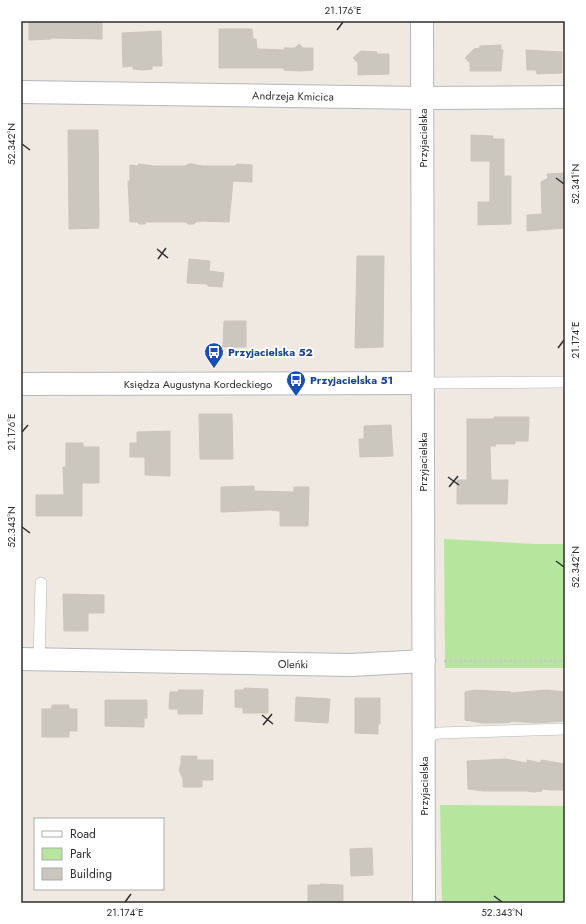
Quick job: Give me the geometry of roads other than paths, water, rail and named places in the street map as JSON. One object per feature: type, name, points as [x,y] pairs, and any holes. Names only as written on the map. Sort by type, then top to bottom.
[{"type":"street","name":"Przyjacielska","points":[[422,21],[424,903]]},
{"type":"street","name":"Andrzeja Kmicica","points":[[21,92],[422,98],[565,97]]},
{"type":"street","name":"Księdza Augustyna Kordeckiego","points":[[21,384],[423,383]]},
{"type":"street","name":"Oleńki","points":[[30,660],[351,665],[424,661]]},
{"type":"lane","points":[[423,383],[565,382]]},
{"type":"lane","points":[[30,660],[41,583]]},
{"type":"lane","points":[[424,737],[439,733],[565,729]]},
{"type":"place","name":"Przyjacielska 52","points":[[214,369]]},
{"type":"place","name":"Przyjacielska 51","points":[[296,397]]}]
